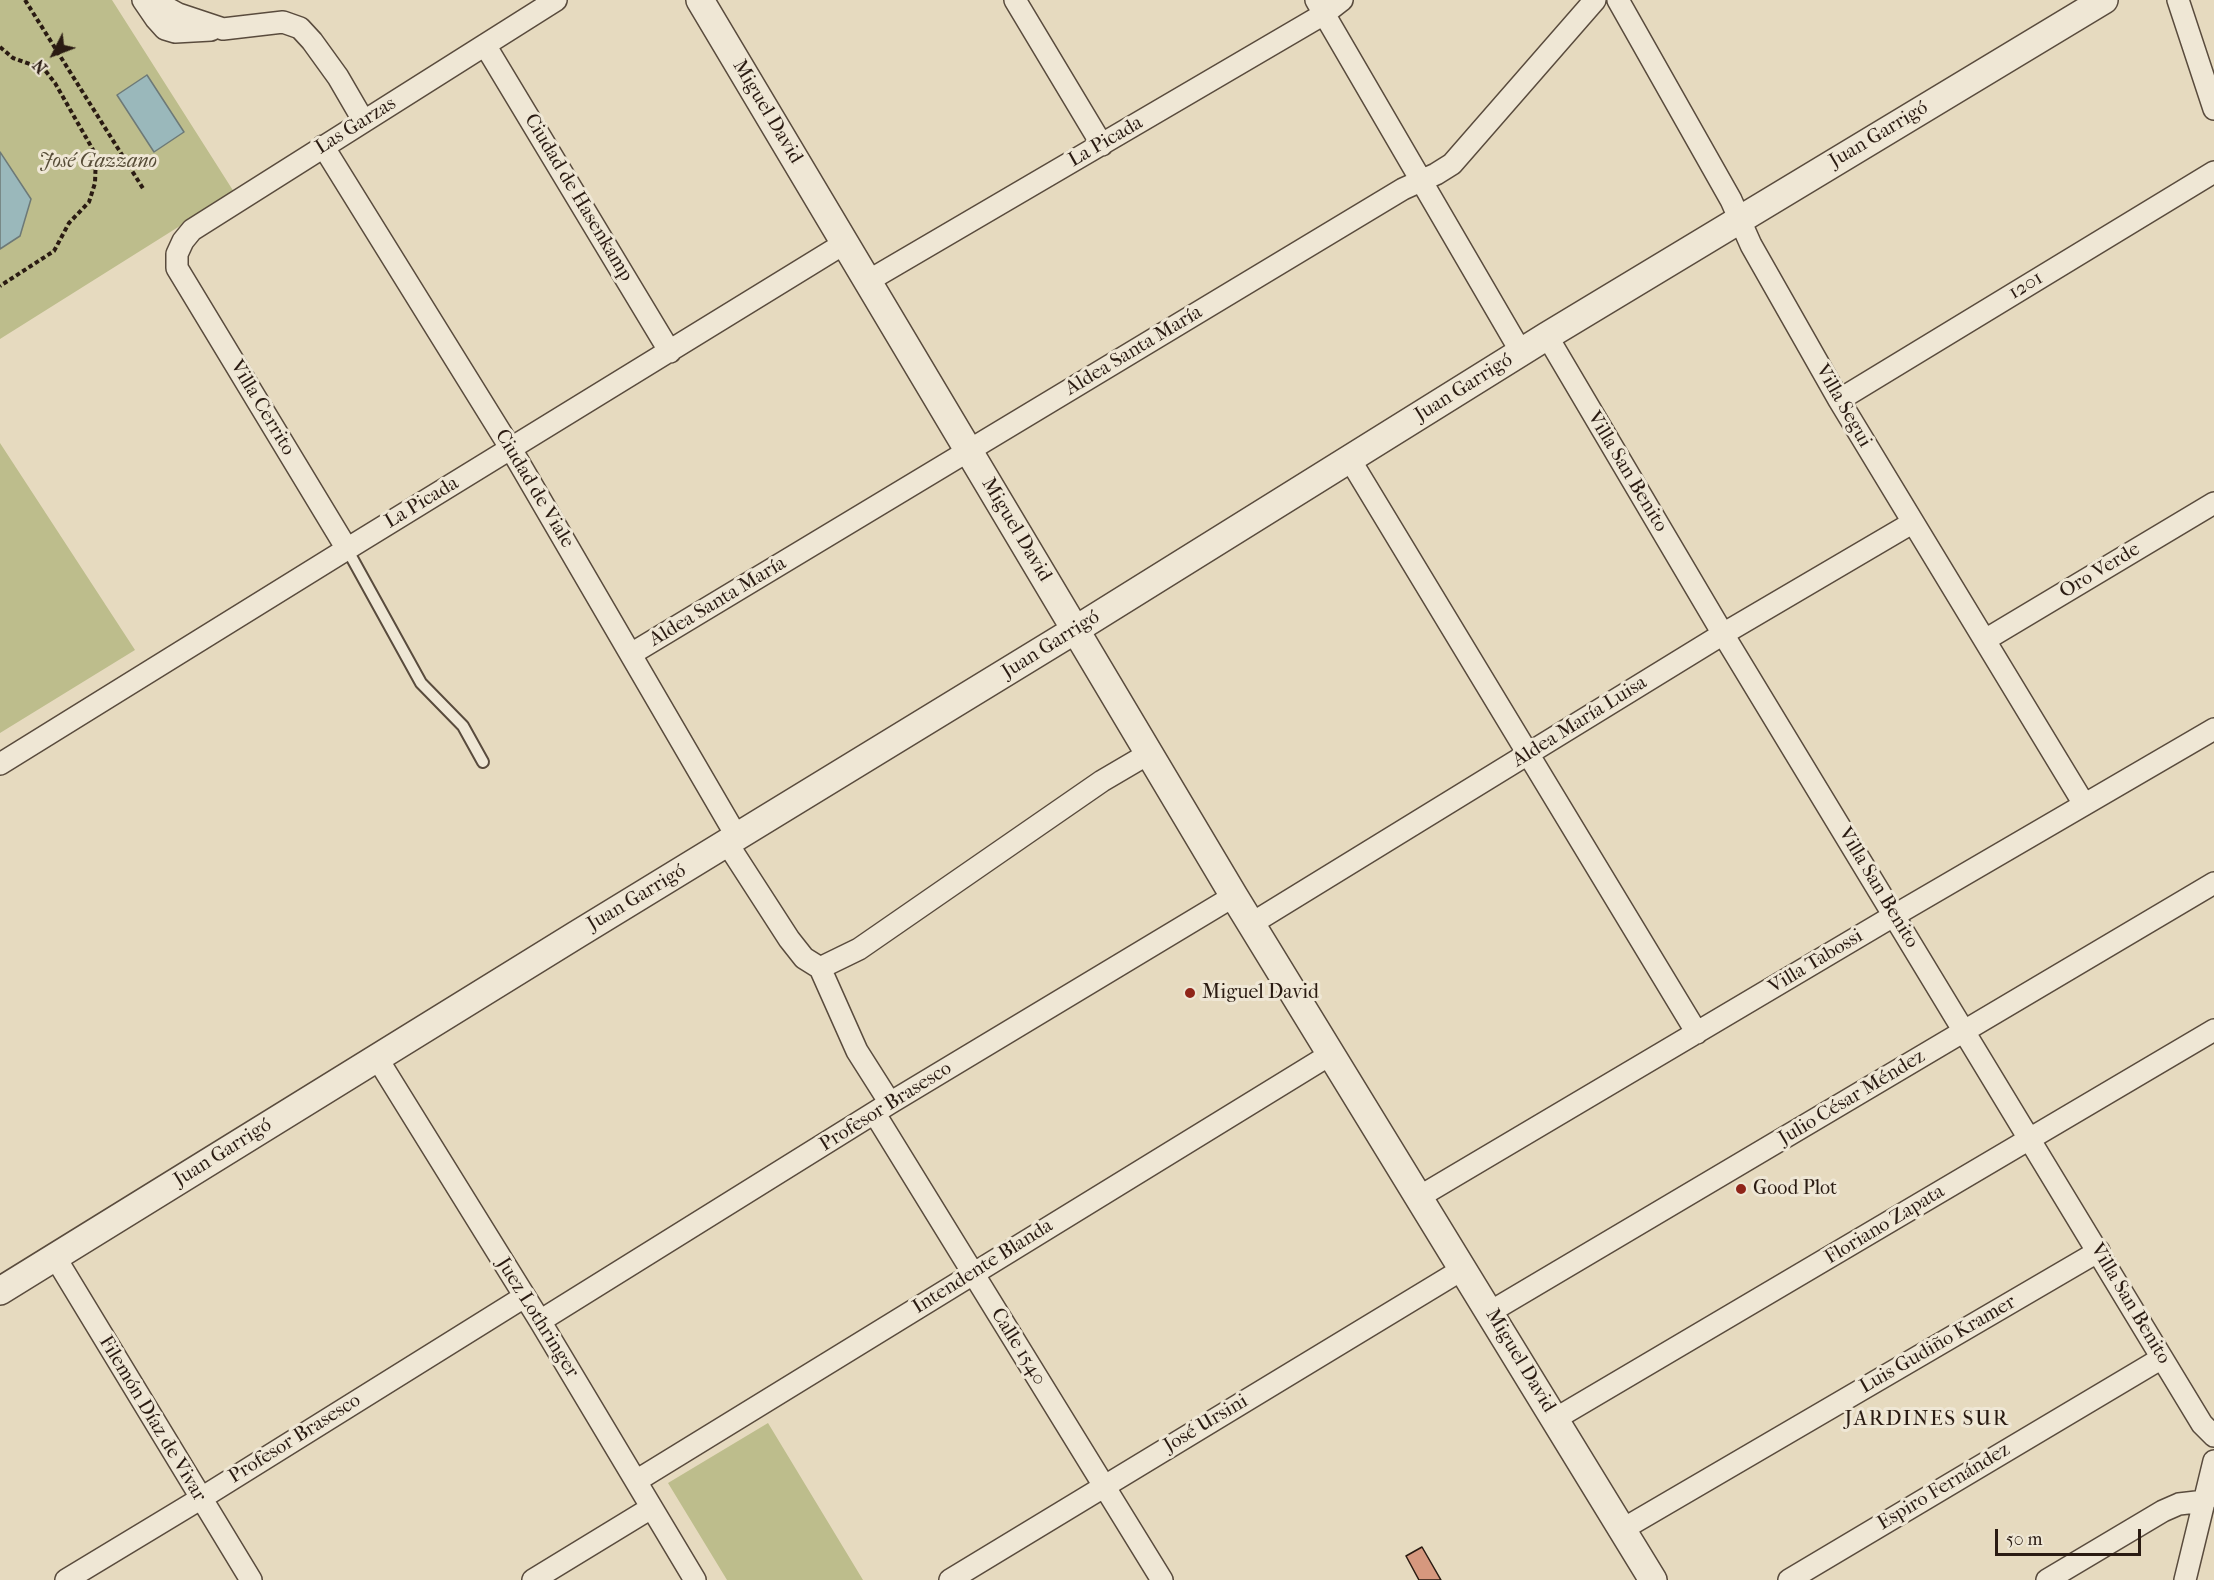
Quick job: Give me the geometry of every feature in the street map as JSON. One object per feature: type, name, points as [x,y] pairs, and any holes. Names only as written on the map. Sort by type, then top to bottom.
[{"type":"street","points":[[143,0],[165,29],[176,32],[283,22],[300,28],[338,77],[363,120]]},
{"type":"street","points":[[153,0],[178,14],[223,29]]},
{"type":"street","name":"Las Garzas","points":[[177,268],[177,254],[183,241],[192,230],[556,0]]},
{"type":"street","name":"Miguel David","points":[[700,0],[1148,754],[1653,1580]]},
{"type":"street","points":[[1016,0],[1102,145]]},
{"type":"street","name":"La Picada","points":[[868,281],[1102,145],[1320,7],[1342,0]]},
{"type":"street","name":"Aldea Santa María","points":[[631,654],[1421,179],[1436,174],[1452,164],[1595,0]]},
{"type":"street","name":"Villa Segui","points":[[1618,0],[1740,219],[1751,245],[1839,400],[2084,804]]},
{"type":"street","name":"Juan Garrigó","points":[[0,1291],[1075,630],[1547,336],[2104,0]]},
{"type":"street","points":[[2178,0],[2214,109]]},
{"type":"street","points":[[1320,7],[1521,352]]},
{"type":"street","name":"Ciudad de Hasenkamp","points":[[485,45],[670,352]]},
{"type":"street","name":"Ciudad de Viale","points":[[323,146],[511,449],[631,654],[732,840],[789,939],[804,957],[820,968]]},
{"type":"street","name":"1201","points":[[1839,400],[2214,172]]},
{"type":"street","name":"La Picada","points":[[0,764],[845,243]]},
{"type":"street","name":"Villa Cerrito","points":[[177,268],[346,549]]},
{"type":"street","name":"Villa San Benito","points":[[1547,336],[1723,634],[2202,1424],[2214,1436]]},
{"type":"street","points":[[1349,458],[1697,1033]]},
{"type":"street","name":"Oro Verde","points":[[1985,640],[2214,503]]},
{"type":"street","name":"Aldea María Luisa","points":[[1251,924],[1723,634],[1912,523]]},
{"type":"street","name":"Villa Tabossi","points":[[1419,1197],[2214,729]]},
{"type":"street","points":[[820,968],[875,939],[1102,782],[1148,754]]},
{"type":"street","name":"Julio César Méndez","points":[[1490,1312],[2214,883]]},
{"type":"street","name":"Profesor Brasesco","points":[[540,1321],[1234,896]]},
{"type":"street","name":"Calle 1540","points":[[820,968],[883,1109],[972,1273],[1162,1580]]},
{"type":"street","name":"Floriano Zapata","points":[[1555,1419],[2214,1030]]},
{"type":"street","name":"Intendente Blanda","points":[[636,1481],[1331,1054]]},
{"type":"street","name":"Juez Lothringer","points":[[377,1058],[540,1321],[695,1580]]},
{"type":"street","name":"Luis Gudiño Kramer","points":[[1623,1529],[2099,1251]]},
{"type":"street","name":"Filemón Díaz de Vivar","points":[[55,1257],[251,1580]]},
{"type":"street","name":"José Ursini","points":[[950,1580],[1463,1269]]},
{"type":"street","name":"Profesor Brasesco","points":[[66,1580],[524,1297]]},
{"type":"street","name":"Espiro Fernández","points":[[1789,1580],[2162,1358]]},
{"type":"street","points":[[2185,1580],[2214,1461]]},
{"type":"street","points":[[2047,1580],[2163,1511],[2179,1504],[2205,1501]]},
{"type":"street","points":[[533,1580],[651,1508]]},
{"type":"lane","points":[[346,549],[421,683],[463,726],[483,762]]},
{"type":"path","points":[[25,0],[144,190]]},
{"type":"path","points":[[0,47],[13,58],[44,69],[55,83],[96,155],[95,183],[89,202],[69,224],[54,251],[0,286]]},
{"type":"green space","name":"José Gazzano","points":[[0,0],[112,0],[234,192],[0,339]]},
{"type":"green space","points":[[0,443],[135,650],[0,733]]},
{"type":"green space","points":[[768,1423],[863,1580],[727,1580],[668,1483]]},
{"type":"water","points":[[147,75],[184,132],[154,152],[117,95]]},
{"type":"water","points":[[0,152],[31,199],[20,236],[0,249]]},
{"type":"building","points":[[1422,1547],[1441,1580],[1419,1580],[1406,1556]]},
{"type":"place","name":"Miguel David","points":[[1190,993]]},
{"type":"place","name":"Good Plot","points":[[1741,1189]]},
{"type":"district","name":"JARDINES SUR","points":[[1927,1420]]}]
